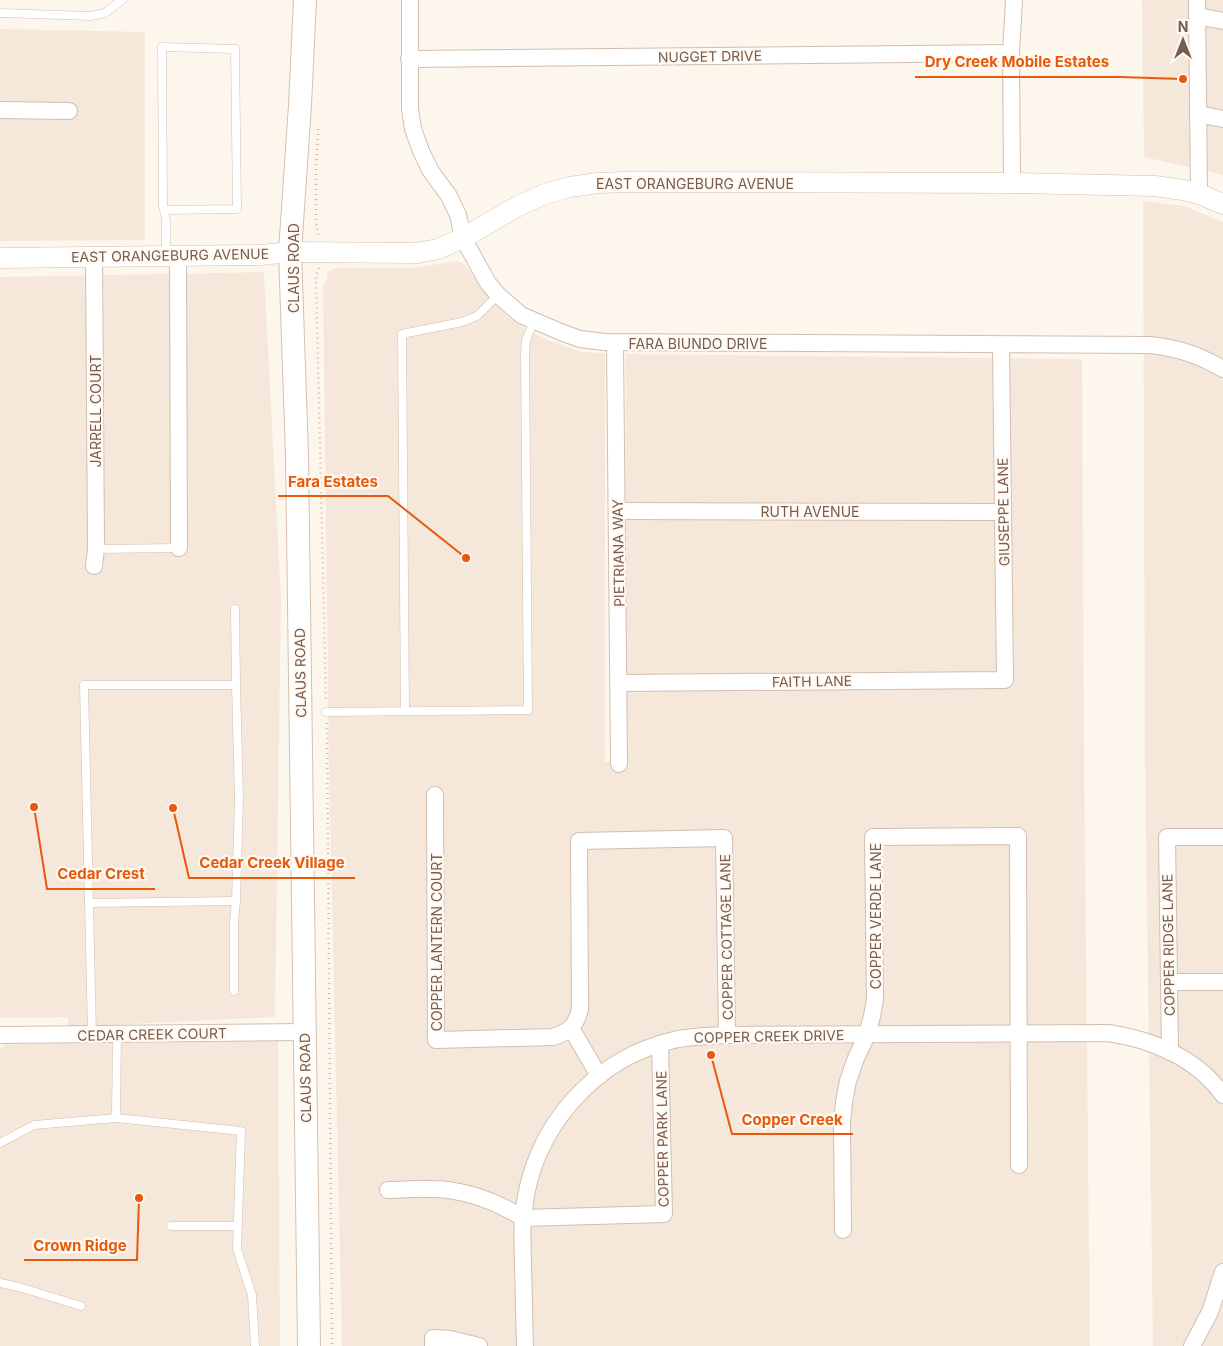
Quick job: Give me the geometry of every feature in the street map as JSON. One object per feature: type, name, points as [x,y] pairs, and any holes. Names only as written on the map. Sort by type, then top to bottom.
[{"type":"main road","name":"CLAUS ROAD","points":[[305,0],[290,252],[297,456],[309,1346]]},
{"type":"street","name":"FARA BIUNDO DRIVE","points":[[410,0],[410,109],[413,129],[421,151],[430,170],[448,196],[458,215],[463,238],[488,283],[498,295],[521,314],[534,321],[580,339],[604,342],[1150,345],[1170,347],[1198,356],[1223,369]]},
{"type":"street","points":[[1012,183],[1011,53],[1014,0]]},
{"type":"street","points":[[1197,0],[1199,194]]},
{"type":"street","points":[[1197,16],[1223,21]]},
{"type":"street","name":"NUGGET DRIVE","points":[[409,59],[1011,53]]},
{"type":"street","points":[[0,110],[69,111]]},
{"type":"street","points":[[1198,114],[1223,119]]},
{"type":"street","name":"EAST ORANGEBURG AVENUE","points":[[0,258],[261,255],[290,252],[416,253],[438,249],[463,238],[518,206],[546,194],[570,186],[598,183],[1012,183],[1155,186],[1199,194],[1223,204]]},
{"type":"street","points":[[172,256],[179,548]]},
{"type":"street","name":"JARRELL COURT","points":[[94,257],[96,549],[94,566]]},
{"type":"street","name":"PIETRIANA WAY","points":[[615,342],[619,764]]},
{"type":"street","name":"GIUSEPPE LANE","points":[[1002,345],[1004,680]]},
{"type":"street","name":"RUTH AVENUE","points":[[617,511],[1003,512]]},
{"type":"street","name":"FAITH LANE","points":[[619,683],[1004,680]]},
{"type":"street","name":"COPPER LANTERN COURT","points":[[435,795],[436,1040],[553,1037],[571,1028]]},
{"type":"street","name":"COPPER VERDE LANE","points":[[867,1035],[875,999],[873,837],[1018,836],[1019,1033]]},
{"type":"street","name":"COPPER RIDGE LANE","points":[[1170,1052],[1167,837],[1223,838]]},
{"type":"street","name":"COPPER COTTAGE LANE","points":[[571,1028],[578,1018],[580,1009],[579,840],[724,838],[727,1035]]},
{"type":"street","points":[[1169,982],[1223,982]]},
{"type":"street","points":[[571,1028],[599,1076]]},
{"type":"street","name":"CEDAR CREEK COURT","points":[[0,1035],[305,1032]]},
{"type":"street","points":[[1019,1033],[1019,1165]]},
{"type":"street","name":"COPPER CREEK DRIVE","points":[[525,1346],[523,1218],[528,1184],[538,1155],[550,1130],[579,1093],[611,1067],[635,1054],[660,1044],[697,1036],[727,1035],[1108,1033],[1129,1036],[1170,1052],[1190,1063],[1206,1076],[1223,1095]]},
{"type":"street","points":[[843,1230],[843,1109],[851,1073],[867,1035]]},
{"type":"street","name":"COPPER PARK LANE","points":[[523,1218],[664,1214],[660,1044]]},
{"type":"street","points":[[388,1190],[432,1188],[455,1191],[478,1196],[507,1208],[523,1218]]},
{"type":"street","points":[[1192,1346],[1210,1312],[1223,1272]]},
{"type":"street","points":[[433,1346],[433,1338],[450,1339],[479,1346]]},
{"type":"lane","points":[[0,13],[91,16],[105,13],[122,0]]},
{"type":"lane","points":[[164,210],[237,209],[235,49],[162,47],[162,205],[172,256]]},
{"type":"lane","points":[[405,711],[402,334],[462,322],[477,316],[498,295]]},
{"type":"lane","points":[[326,712],[528,710],[525,353],[526,340],[534,321]]},
{"type":"lane","points":[[96,549],[179,548]]},
{"type":"lane","points":[[234,610],[239,798],[234,922],[234,991]]},
{"type":"lane","points":[[92,1035],[84,685],[236,685]]},
{"type":"lane","points":[[89,903],[236,901]]},
{"type":"lane","points":[[116,1118],[117,1034]]},
{"type":"lane","points":[[0,1143],[34,1125],[116,1118],[241,1131],[237,1249],[252,1295],[255,1346]]},
{"type":"lane","points":[[171,1226],[238,1226]]},
{"type":"lane","points":[[0,1283],[19,1286],[81,1306]]},
{"type":"path","points":[[318,126],[316,223],[319,234],[319,268],[316,277],[326,712],[332,1346]]},
{"type":"shaded area","points":[[1142,0],[1223,0],[1223,175],[1144,157]]},
{"type":"shaded area","points":[[0,29],[145,32],[145,240],[0,241]]},
{"type":"shaded area","points":[[1143,201],[1184,206],[1223,222],[1223,1346],[1153,1346],[1145,761]]},
{"type":"shaded area","points":[[457,261],[464,264],[496,306],[512,320],[531,332],[582,352],[605,353],[605,762],[624,760],[626,354],[1082,359],[1090,1346],[342,1346],[329,764],[323,286],[327,280],[327,273],[334,268],[414,268]]},
{"type":"shaded area","points":[[264,272],[281,598],[275,1017],[68,1027],[68,1017],[0,1018],[0,277]]},
{"type":"shaded area","points":[[278,1041],[280,1346],[0,1346],[0,1049],[6,1044]]},
{"type":"place","name":"Dry Creek Mobile Estates","points":[[1183,79]]},
{"type":"place","name":"Fara Estates","points":[[466,558]]},
{"type":"place","name":"Cedar Crest","points":[[34,807]]},
{"type":"place","name":"Cedar Creek Village","points":[[173,808]]},
{"type":"place","name":"Copper Creek","points":[[711,1055]]},
{"type":"place","name":"Crown Ridge","points":[[139,1198]]}]
